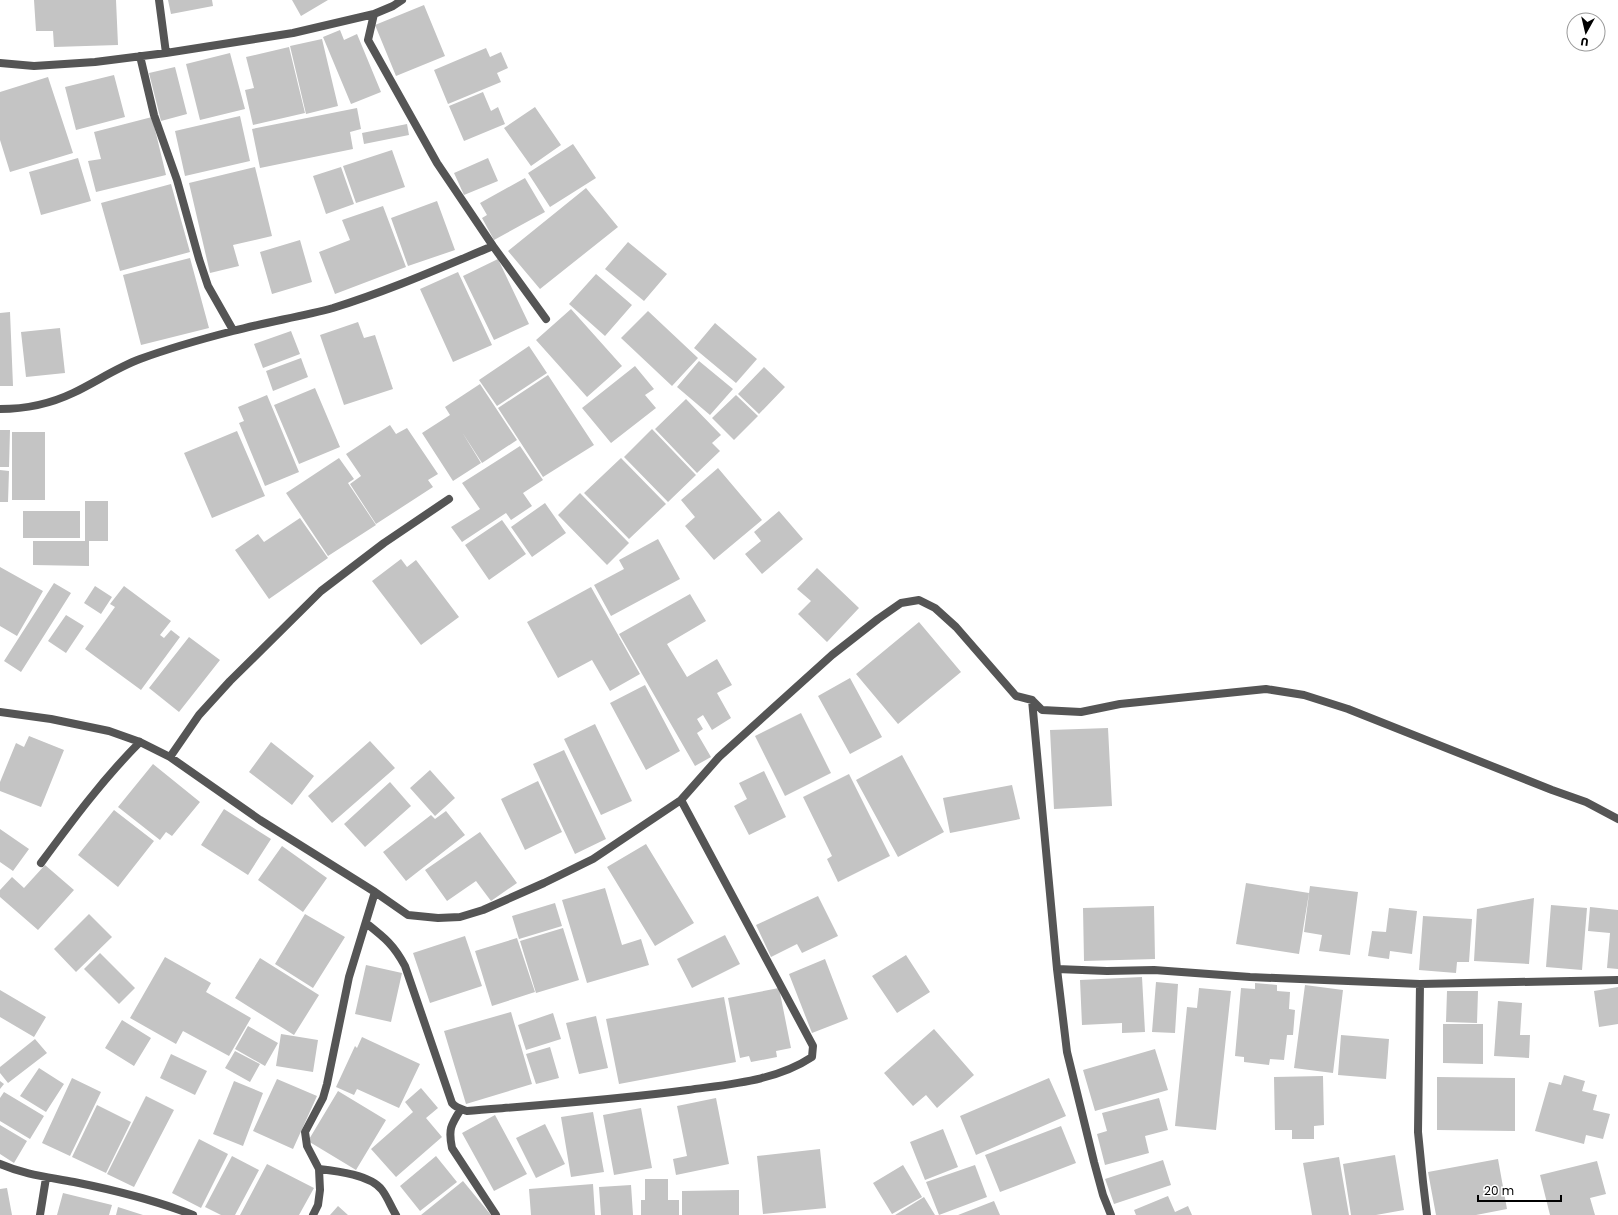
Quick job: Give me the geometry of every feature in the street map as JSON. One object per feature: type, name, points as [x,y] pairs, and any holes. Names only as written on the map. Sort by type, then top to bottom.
[{"type":"street","points":[[159,0],[166,53]]},
{"type":"street","points":[[0,63],[34,66],[95,62],[166,53],[293,32],[374,14],[393,6],[402,0]]},
{"type":"street","points":[[374,14],[368,40],[437,163],[493,246],[546,319]]},
{"type":"street","points":[[140,56],[154,115],[177,180],[208,286],[233,330]]},
{"type":"street","points":[[0,409],[17,409],[61,399],[98,378],[140,359],[233,330],[332,308],[390,289],[493,246]]},
{"type":"street","points":[[170,757],[204,709],[230,681],[321,591],[384,543],[449,500]]},
{"type":"street","points":[[0,712],[51,719],[109,731],[140,742],[170,757],[260,820],[375,892],[408,915],[421,917],[460,917],[496,904],[544,883],[593,858],[681,800],[719,757],[832,655],[901,603],[919,600],[935,608],[956,627],[1016,696],[1032,700],[1042,710],[1081,712],[1120,704],[1266,689],[1304,695],[1348,709],[1586,802],[1618,819]]},
{"type":"street","points":[[1032,700],[1057,969],[1067,1052],[1094,1162],[1103,1195],[1111,1215]]},
{"type":"street","points":[[41,863],[116,765],[140,742]]},
{"type":"street","points":[[366,923],[388,940],[397,951],[405,966],[452,1103],[455,1107],[467,1111],[635,1097],[726,1085],[779,1075],[812,1057],[813,1046],[681,800]]},
{"type":"street","points":[[313,1215],[318,1204],[320,1190],[319,1169],[307,1146],[305,1132],[322,1098],[327,1084],[349,977],[375,892]]},
{"type":"street","points":[[1057,969],[1106,971],[1154,970],[1250,977],[1420,984],[1618,980]]},
{"type":"street","points":[[1420,984],[1418,1132],[1427,1215]]},
{"type":"street","points":[[461,1109],[452,1123],[449,1136],[452,1148],[496,1215]]},
{"type":"street","points":[[0,1164],[14,1170],[46,1178],[74,1182],[141,1198],[193,1215]]},
{"type":"street","points":[[319,1169],[337,1171],[367,1179],[374,1183],[382,1190],[396,1215]]},
{"type":"street","points":[[40,1215],[46,1178]]},
{"type":"building","points":[[34,0],[116,0],[118,45],[54,47],[53,31],[36,31]]},
{"type":"building","points":[[168,0],[212,0],[213,6],[171,14]]},
{"type":"building","points":[[292,0],[328,0],[301,16]]},
{"type":"building","points":[[424,5],[445,56],[396,76],[375,25]]},
{"type":"building","points":[[340,30],[344,40],[357,34],[381,92],[351,104],[323,37]]},
{"type":"building","points":[[322,39],[338,106],[306,114],[290,46]]},
{"type":"building","points":[[289,47],[305,113],[253,125],[245,90],[254,88],[246,57]]},
{"type":"building","points":[[486,48],[490,57],[501,52],[508,68],[497,73],[501,82],[448,104],[434,70]]},
{"type":"building","points":[[230,53],[245,109],[200,120],[186,64]]},
{"type":"building","points":[[175,67],[187,114],[161,121],[149,73]]},
{"type":"building","points":[[114,75],[125,117],[76,130],[65,87]]},
{"type":"building","points":[[48,77],[73,153],[10,172],[0,140],[0,92]]},
{"type":"building","points":[[483,92],[491,111],[498,107],[505,124],[464,141],[449,106]]},
{"type":"building","points":[[535,107],[561,145],[531,166],[504,128]]},
{"type":"building","points":[[357,108],[361,129],[350,132],[353,149],[260,168],[252,129]]},
{"type":"building","points":[[240,116],[250,161],[185,176],[175,131]]},
{"type":"building","points":[[152,117],[166,175],[96,192],[88,161],[101,159],[94,132]]},
{"type":"building","points":[[407,124],[409,135],[364,144],[362,133]]},
{"type":"building","points":[[573,144],[596,178],[550,207],[528,173]]},
{"type":"building","points":[[392,150],[405,187],[356,203],[343,166]]},
{"type":"building","points":[[78,158],[91,201],[41,215],[29,172]]},
{"type":"building","points":[[488,158],[498,181],[464,195],[454,173]]},
{"type":"building","points":[[255,167],[272,236],[233,245],[239,266],[210,273],[189,183]]},
{"type":"building","points":[[341,167],[354,204],[326,214],[313,176]]},
{"type":"building","points":[[525,178],[545,212],[494,240],[482,218],[487,215],[480,203]]},
{"type":"building","points":[[171,184],[190,252],[120,271],[101,203]]},
{"type":"building","points":[[586,188],[618,227],[540,289],[508,251]]},
{"type":"building","points":[[437,201],[455,250],[408,266],[391,218]]},
{"type":"building","points":[[383,206],[406,267],[335,294],[319,252],[350,240],[342,220]]},
{"type":"building","points":[[300,240],[312,282],[272,294],[260,252]]},
{"type":"building","points":[[628,242],[667,274],[644,301],[605,269]]},
{"type":"building","points":[[190,258],[209,328],[141,345],[123,275]]},
{"type":"building","points":[[498,259],[529,324],[494,340],[463,276]]},
{"type":"building","points":[[458,272],[492,345],[453,362],[420,289]]},
{"type":"building","points":[[596,274],[632,305],[605,336],[569,304]]},
{"type":"building","points":[[571,309],[622,366],[587,397],[536,340]]},
{"type":"building","points":[[648,311],[698,358],[672,386],[621,338]]},
{"type":"building","points":[[10,312],[13,386],[0,386],[0,313]]},
{"type":"building","points":[[358,322],[364,338],[375,335],[393,389],[344,405],[320,335]]},
{"type":"building","points":[[715,323],[757,359],[736,383],[694,348]]},
{"type":"building","points":[[60,328],[65,373],[26,377],[21,332]]},
{"type":"building","points":[[291,331],[300,354],[263,368],[254,344]]},
{"type":"building","points":[[529,346],[547,373],[497,406],[479,380]]},
{"type":"building","points":[[301,358],[308,377],[273,391],[266,371]]},
{"type":"building","points":[[699,361],[733,389],[710,415],[677,387]]},
{"type":"building","points":[[635,366],[654,389],[645,395],[656,408],[611,443],[582,408]]},
{"type":"building","points":[[764,367],[785,387],[759,414],[738,394]]},
{"type":"building","points":[[548,375],[594,445],[543,477],[498,408]]},
{"type":"building","points":[[480,384],[517,440],[482,463],[462,432],[481,463],[453,481],[422,433],[450,415],[445,407]]},
{"type":"building","points":[[315,388],[340,447],[299,464],[274,405]]},
{"type":"building","points":[[267,395],[299,472],[265,486],[239,423],[244,421],[238,407]]},
{"type":"building","points":[[736,395],[758,416],[734,440],[712,418]]},
{"type":"building","points":[[686,399],[721,435],[712,443],[720,451],[697,473],[655,429]]},
{"type":"building","points":[[390,425],[396,434],[407,428],[438,474],[428,480],[433,487],[376,524],[350,484],[361,476],[346,454]]},
{"type":"building","points":[[652,429],[696,475],[668,502],[624,457]]},
{"type":"building","points":[[0,430],[10,430],[9,467],[0,467]]},
{"type":"building","points":[[237,431],[265,496],[212,518],[184,453]]},
{"type":"building","points":[[12,432],[45,432],[45,500],[12,500]]},
{"type":"building","points":[[520,446],[543,480],[523,493],[532,506],[511,520],[506,513],[462,542],[451,527],[480,509],[462,483]]},
{"type":"building","points":[[339,458],[354,479],[348,483],[376,525],[328,556],[286,493]]},
{"type":"building","points":[[621,458],[666,504],[629,539],[584,493]]},
{"type":"building","points":[[718,468],[762,520],[714,560],[685,526],[695,517],[681,500]]},
{"type":"building","points":[[0,470],[9,471],[8,502],[0,502]]},
{"type":"building","points":[[580,493],[629,543],[607,565],[558,515]]},
{"type":"building","points":[[85,501],[108,501],[108,541],[89,541],[89,566],[33,565],[33,541],[85,541]]},
{"type":"building","points":[[545,503],[566,533],[532,557],[511,527]]},
{"type":"building","points":[[23,511],[80,511],[80,538],[23,538]]},
{"type":"building","points":[[779,511],[803,539],[762,574],[745,554],[761,541],[754,532]]},
{"type":"building","points":[[300,518],[328,558],[269,599],[235,550],[258,534],[264,542]]},
{"type":"building","points":[[502,520],[526,554],[489,580],[465,545]]},
{"type":"building","points":[[658,539],[680,579],[611,616],[594,585],[624,569],[619,560]]},
{"type":"building","points":[[401,559],[407,567],[416,560],[459,617],[421,645],[372,581]]},
{"type":"building","points":[[0,567],[43,591],[17,636],[0,626]]},
{"type":"building","points":[[817,568],[859,608],[827,642],[798,614],[811,601],[797,589]]},
{"type":"building","points":[[54,583],[71,593],[21,672],[4,661]]},
{"type":"building","points":[[95,586],[112,597],[101,614],[84,603]]},
{"type":"building","points":[[124,586],[171,621],[160,635],[164,638],[171,630],[180,637],[141,690],[85,649],[115,607],[110,604]]},
{"type":"building","points":[[591,587],[640,674],[610,691],[592,660],[558,678],[527,622]]},
{"type":"building","points":[[690,594],[706,621],[667,644],[687,677],[717,659],[732,685],[717,693],[731,718],[712,730],[703,715],[697,719],[703,729],[697,733],[711,757],[695,766],[619,634]]},
{"type":"building","points":[[66,615],[84,626],[66,653],[48,641]]},
{"type":"building","points":[[919,622],[961,672],[898,724],[856,674]]},
{"type":"building","points":[[189,637],[220,660],[179,712],[149,688]]},
{"type":"building","points":[[850,678],[882,737],[850,754],[818,696]]},
{"type":"building","points":[[645,685],[680,751],[646,770],[610,703]]},
{"type":"building","points":[[801,713],[831,773],[785,796],[755,736]]},
{"type":"building","points":[[595,724],[632,801],[601,815],[564,739]]},
{"type":"building","points":[[1108,728],[1112,806],[1054,809],[1050,730]]},
{"type":"building","points":[[29,736],[64,750],[41,807],[0,791],[0,782],[16,743],[24,747]]},
{"type":"building","points":[[370,741],[395,768],[332,823],[308,796]]},
{"type":"building","points":[[271,742],[314,776],[292,805],[249,772]]},
{"type":"building","points":[[564,750],[606,839],[575,854],[533,764]]},
{"type":"building","points":[[902,755],[944,832],[898,857],[856,780]]},
{"type":"building","points":[[153,764],[200,802],[172,836],[166,832],[160,840],[118,807]]},
{"type":"building","points":[[430,770],[455,798],[435,816],[410,788]]},
{"type":"building","points":[[764,771],[786,817],[749,835],[734,806],[747,799],[739,783]]},
{"type":"building","points":[[849,774],[890,856],[838,882],[827,859],[832,856],[803,797]]},
{"type":"building","points":[[538,781],[562,832],[525,850],[501,799]]},
{"type":"building","points":[[390,782],[411,806],[365,847],[344,824]]},
{"type":"building","points":[[1012,785],[1020,819],[950,833],[943,798]]},
{"type":"building","points":[[224,809],[271,839],[248,875],[201,845]]},
{"type":"building","points":[[114,810],[154,841],[118,887],[78,855]]},
{"type":"building","points":[[446,811],[465,835],[406,881],[383,852],[431,815],[435,819]]},
{"type":"building","points":[[0,829],[29,849],[13,871],[0,862]]},
{"type":"building","points":[[480,832],[517,883],[491,901],[476,881],[447,901],[425,870]]},
{"type":"building","points":[[646,844],[694,923],[655,946],[607,867]]},
{"type":"building","points":[[282,846],[327,878],[303,912],[258,880]]},
{"type":"building","points":[[45,865],[74,890],[38,930],[0,897],[0,890],[12,877],[24,888]]},
{"type":"building","points":[[1246,883],[1309,893],[1299,954],[1236,944]]},
{"type":"building","points":[[1310,886],[1358,892],[1350,955],[1319,951],[1322,935],[1304,932]]},
{"type":"building","points":[[605,888],[622,945],[641,939],[649,965],[587,983],[562,900]]},
{"type":"building","points":[[818,896],[838,936],[802,953],[797,944],[771,957],[756,925]]},
{"type":"building","points":[[1534,898],[1529,964],[1474,961],[1477,909]]},
{"type":"building","points":[[555,903],[562,926],[519,939],[512,916]]},
{"type":"building","points":[[1551,905],[1587,908],[1582,970],[1546,967]]},
{"type":"building","points":[[1154,906],[1155,959],[1084,961],[1083,908]]},
{"type":"building","points":[[1590,907],[1618,910],[1618,969],[1607,968],[1610,933],[1588,931]]},
{"type":"building","points":[[1389,908],[1417,911],[1412,954],[1390,951],[1389,959],[1368,956],[1372,931],[1386,932]]},
{"type":"building","points":[[89,914],[112,937],[76,972],[54,949]]},
{"type":"building","points":[[305,914],[345,937],[313,988],[275,964]]},
{"type":"building","points":[[1423,916],[1472,919],[1469,962],[1457,962],[1456,973],[1419,970]]},
{"type":"building","points":[[563,928],[579,980],[536,993],[520,941]]},
{"type":"building","points":[[725,935],[740,964],[692,988],[677,959]]},
{"type":"building","points":[[465,936],[482,986],[430,1003],[413,953]]},
{"type":"building","points":[[517,938],[535,992],[492,1006],[475,951]]},
{"type":"building","points":[[100,953],[135,988],[119,1004],[84,969]]},
{"type":"building","points":[[906,955],[930,992],[897,1013],[872,976]]},
{"type":"building","points":[[165,957],[211,983],[206,992],[251,1018],[229,1056],[183,1031],[176,1044],[130,1018]]},
{"type":"building","points":[[260,958],[319,995],[294,1035],[235,998]]},
{"type":"building","points":[[825,959],[848,1019],[812,1033],[789,974]]},
{"type":"building","points":[[366,965],[402,973],[391,1022],[355,1014]]},
{"type":"building","points":[[1142,977],[1145,1032],[1122,1033],[1122,1023],[1082,1025],[1080,980]]},
{"type":"building","points":[[1156,982],[1178,984],[1175,1033],[1152,1032]]},
{"type":"building","points":[[1255,983],[1277,985],[1277,991],[1290,992],[1289,1009],[1295,1010],[1293,1035],[1287,1035],[1284,1060],[1270,1059],[1269,1065],[1244,1062],[1244,1057],[1235,1056],[1241,988],[1255,989]]},
{"type":"building","points":[[1305,985],[1343,990],[1333,1073],[1294,1068]]},
{"type":"building","points":[[1618,987],[1618,1024],[1599,1027],[1594,991]]},
{"type":"building","points":[[779,988],[791,1048],[776,1051],[777,1057],[751,1062],[749,1056],[740,1058],[728,998]]},
{"type":"building","points":[[1199,988],[1231,991],[1216,1130],[1175,1126],[1187,1007],[1197,1008]]},
{"type":"building","points":[[0,990],[46,1017],[34,1037],[0,1017]]},
{"type":"building","points":[[1447,991],[1478,991],[1477,1023],[1446,1022]]},
{"type":"building","points":[[724,997],[736,1062],[619,1084],[606,1019]]},
{"type":"building","points":[[1498,1001],[1522,1003],[1520,1035],[1530,1035],[1529,1058],[1494,1056]]},
{"type":"building","points":[[511,1012],[532,1084],[466,1104],[444,1031]]},
{"type":"building","points":[[553,1013],[561,1039],[526,1050],[518,1025]]},
{"type":"building","points":[[596,1016],[608,1068],[579,1074],[566,1023]]},
{"type":"building","points":[[122,1020],[151,1038],[134,1066],[105,1048]]},
{"type":"building","points":[[1443,1024],[1483,1024],[1483,1064],[1443,1063]]},
{"type":"building","points":[[248,1026],[278,1043],[265,1066],[235,1049]]},
{"type":"building","points":[[934,1029],[974,1075],[937,1108],[926,1095],[913,1106],[884,1073]]},
{"type":"building","points":[[281,1034],[318,1040],[313,1072],[276,1066]]},
{"type":"building","points":[[1341,1035],[1389,1039],[1386,1079],[1338,1075]]},
{"type":"building","points":[[362,1037],[420,1064],[399,1108],[357,1089],[354,1095],[336,1087],[355,1046],[357,1048]]},
{"type":"building","points":[[35,1039],[47,1053],[8,1083],[0,1073],[0,1067]]},
{"type":"building","points":[[550,1047],[559,1078],[536,1084],[526,1054]]},
{"type":"building","points":[[1155,1049],[1168,1090],[1095,1111],[1083,1070]]},
{"type":"building","points":[[235,1051],[260,1064],[250,1082],[225,1068]]},
{"type":"building","points":[[171,1054],[207,1071],[195,1095],[160,1078]]},
{"type":"building","points":[[39,1068],[64,1084],[46,1112],[20,1096]]},
{"type":"building","points":[[1564,1075],[1585,1081],[1582,1091],[1597,1095],[1593,1110],[1610,1114],[1603,1139],[1586,1135],[1584,1144],[1535,1131],[1549,1082],[1561,1085]]},
{"type":"building","points":[[1323,1076],[1324,1125],[1314,1126],[1314,1139],[1292,1139],[1292,1130],[1275,1130],[1274,1077]]},
{"type":"building","points":[[1437,1077],[1515,1078],[1515,1131],[1437,1130]]},
{"type":"building","points":[[72,1078],[101,1092],[70,1156],[42,1143]]},
{"type":"building","points":[[1049,1078],[1066,1116],[976,1155],[960,1116]]},
{"type":"building","points":[[277,1079],[317,1096],[293,1149],[253,1131]]},
{"type":"building","points":[[0,1081],[4,1084],[0,1089]]},
{"type":"building","points":[[234,1081],[263,1093],[243,1146],[213,1134]]},
{"type":"building","points":[[421,1088],[438,1108],[426,1118],[442,1137],[396,1177],[371,1149],[413,1112],[405,1102]]},
{"type":"building","points":[[338,1091],[386,1120],[356,1170],[308,1141]]},
{"type":"building","points":[[4,1092],[44,1116],[30,1139],[0,1121],[0,1098]]},
{"type":"building","points":[[146,1096],[174,1110],[134,1187],[107,1174]]},
{"type":"building","points":[[716,1098],[729,1164],[676,1175],[673,1159],[687,1156],[677,1106]]},
{"type":"building","points":[[1159,1098],[1168,1130],[1145,1136],[1149,1153],[1105,1165],[1097,1134],[1107,1131],[1102,1113]]},
{"type":"building","points":[[97,1105],[131,1122],[106,1173],[72,1157]]},
{"type":"building","points":[[641,1108],[652,1168],[614,1175],[603,1115]]},
{"type":"building","points":[[593,1112],[604,1172],[571,1177],[561,1117]]},
{"type":"building","points":[[495,1115],[527,1174],[494,1191],[462,1133]]},
{"type":"building","points":[[545,1124],[565,1164],[536,1178],[516,1138]]},
{"type":"building","points":[[0,1125],[27,1141],[14,1163],[0,1154]]},
{"type":"building","points":[[1061,1126],[1076,1163],[1000,1192],[985,1155]]},
{"type":"building","points":[[943,1129],[958,1167],[925,1180],[910,1142]]},
{"type":"building","points":[[199,1139],[228,1154],[201,1208],[172,1193]]},
{"type":"building","points":[[820,1149],[826,1208],[763,1214],[757,1156]]},
{"type":"building","points":[[1395,1155],[1404,1210],[1376,1215],[1351,1215],[1343,1164]]},
{"type":"building","points":[[232,1156],[259,1170],[235,1215],[221,1215],[205,1207]]},
{"type":"building","points":[[436,1156],[457,1182],[420,1211],[400,1186]]},
{"type":"building","points":[[1339,1157],[1349,1215],[1312,1215],[1303,1163]]},
{"type":"building","points":[[1498,1159],[1507,1209],[1476,1215],[1436,1215],[1428,1172]]},
{"type":"building","points":[[1163,1160],[1171,1185],[1114,1204],[1105,1179]]},
{"type":"building","points":[[1597,1161],[1606,1194],[1590,1198],[1595,1215],[1550,1215],[1540,1175]]},
{"type":"building","points":[[267,1164],[314,1188],[299,1215],[240,1215]]},
{"type":"building","points":[[903,1165],[922,1197],[892,1214],[873,1183]]},
{"type":"building","points":[[975,1165],[987,1197],[939,1215],[926,1182]]},
{"type":"building","points":[[645,1179],[668,1179],[668,1200],[679,1200],[679,1215],[641,1215],[641,1200],[645,1200]]},
{"type":"building","points":[[463,1181],[491,1215],[421,1215]]},
{"type":"building","points":[[593,1184],[595,1215],[531,1215],[529,1189]]},
{"type":"building","points":[[631,1185],[633,1215],[601,1215],[599,1187]]},
{"type":"building","points":[[7,1188],[12,1215],[0,1215],[0,1189]]},
{"type":"building","points":[[739,1190],[739,1215],[682,1215],[682,1191]]},
{"type":"building","points":[[63,1193],[112,1205],[109,1215],[57,1215]]},
{"type":"building","points":[[1168,1196],[1175,1212],[1188,1206],[1192,1215],[1136,1215],[1134,1210]]},
{"type":"building","points":[[924,1197],[935,1215],[895,1215]]},
{"type":"building","points":[[994,1201],[1000,1215],[958,1215]]},
{"type":"building","points":[[338,1206],[348,1215],[330,1215]]},
{"type":"building","points":[[118,1207],[143,1215],[116,1215]]}]
